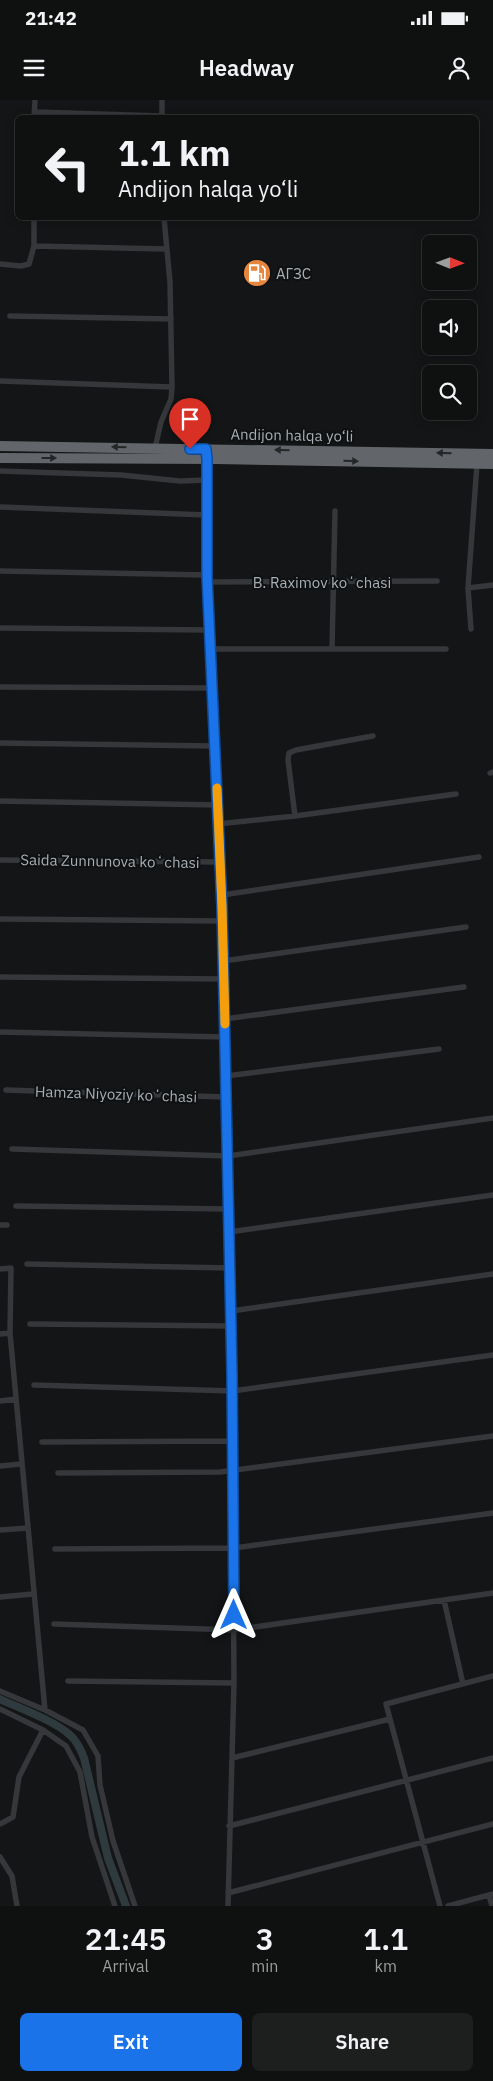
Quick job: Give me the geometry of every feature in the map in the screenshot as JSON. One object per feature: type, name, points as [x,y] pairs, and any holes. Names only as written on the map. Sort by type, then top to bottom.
[{"type":"highway","name":"Andijon halqa yo‘li","points":[[0,446],[156,448],[207,454],[493,464]]},
{"type":"highway","name":"Andijon halqa yo‘li","points":[[0,458],[207,454],[493,454]]},
{"type":"street","points":[[34,115],[35,100]]},
{"type":"street","points":[[162,100],[162,115]]},
{"type":"street","points":[[0,264],[21,266],[29,264],[34,246],[34,220]]},
{"type":"street","points":[[156,448],[161,422],[171,400],[172,387],[171,319],[164,220]]},
{"type":"street","points":[[34,246],[166,249]]},
{"type":"street","points":[[10,316],[171,319]]},
{"type":"street","points":[[0,381],[172,387]]},
{"type":"street","points":[[207,454],[207,579],[224,961],[233,1441],[234,1683],[228,1906]]},
{"type":"street","points":[[471,629],[468,588],[477,464]]},
{"type":"street","points":[[0,471],[121,475],[180,481],[207,480]]},
{"type":"street","points":[[0,507],[207,514]]},
{"type":"street","points":[[332,649],[335,511]]},
{"type":"street","name":"B. Raximov koʻchasi","points":[[0,571],[334,582],[437,580]]},
{"type":"street","points":[[468,588],[493,586]]},
{"type":"street","points":[[0,628],[209,630]]},
{"type":"street","points":[[210,649],[446,649]]},
{"type":"street","points":[[0,687],[212,688]]},
{"type":"street","points":[[296,816],[288,760],[289,753],[296,750],[373,736]]},
{"type":"street","points":[[0,743],[215,746]]},
{"type":"street","points":[[218,824],[296,816],[456,794]]},
{"type":"street","points":[[0,801],[218,805]]},
{"type":"street","points":[[222,895],[479,857]]},
{"type":"street","name":"Saida Zunnunova koʻchasi","points":[[0,860],[220,862]]},
{"type":"street","points":[[0,919],[222,921]]},
{"type":"street","points":[[224,961],[466,927]]},
{"type":"street","points":[[0,977],[224,980]]},
{"type":"street","points":[[225,1020],[464,987]]},
{"type":"street","points":[[0,1032],[225,1037]]},
{"type":"street","points":[[226,1076],[439,1049]]},
{"type":"street","name":"Hamza Niyoziy koʻchasi","points":[[6,1090],[226,1097]]},
{"type":"street","points":[[12,1149],[228,1156],[493,1118]]},
{"type":"street","points":[[229,1232],[493,1195]]},
{"type":"street","points":[[16,1206],[229,1208]]},
{"type":"street","points":[[27,1264],[230,1268]]},
{"type":"street","points":[[0,1269],[11,1268],[10,1333],[44,1710]]},
{"type":"street","points":[[231,1310],[493,1274]]},
{"type":"street","points":[[30,1324],[231,1326]]},
{"type":"street","points":[[0,1334],[10,1333]]},
{"type":"street","points":[[34,1385],[232,1391],[493,1355]]},
{"type":"street","points":[[0,1401],[16,1400]]},
{"type":"street","points":[[58,1473],[220,1472],[493,1436]]},
{"type":"street","points":[[42,1442],[233,1441]]},
{"type":"street","points":[[0,1466],[21,1464]]},
{"type":"street","points":[[54,1549],[234,1548],[493,1513]]},
{"type":"street","points":[[0,1530],[28,1528]]},
{"type":"street","points":[[54,1624],[234,1630],[493,1593]]},
{"type":"street","points":[[0,1597],[33,1594]]},
{"type":"street","points":[[444,1600],[463,1684]]},
{"type":"street","points":[[440,1906],[386,1704],[493,1676]]},
{"type":"street","points":[[68,1681],[234,1683]]},
{"type":"street","points":[[0,1691],[44,1710],[82,1730],[98,1756],[100,1785],[114,1841],[135,1906]]},
{"type":"street","points":[[0,1709],[42,1730],[66,1746],[80,1772],[92,1837],[116,1906]]},
{"type":"street","points":[[232,1758],[390,1719]]},
{"type":"street","points":[[0,1824],[13,1817],[19,1777],[42,1730]]},
{"type":"street","points":[[229,1826],[493,1758]]},
{"type":"street","points":[[228,1893],[493,1824]]},
{"type":"street","points":[[0,1857],[12,1876],[17,1906]]},
{"type":"street","points":[[448,1906],[491,1894],[492,1906]]},
{"type":"waterway","points":[[0,1699],[55,1725],[70,1735],[77,1743],[84,1758],[108,1858],[126,1906]]},
{"type":"slow traffic","points":[[217,788],[225,1024]]},
{"type":"place","name":"АГЗС","points":[[257,273]]},
{"type":"route","points":[[190,449],[206,449],[207,459],[207,576],[222,907],[232,1374],[234,1615]]}]
